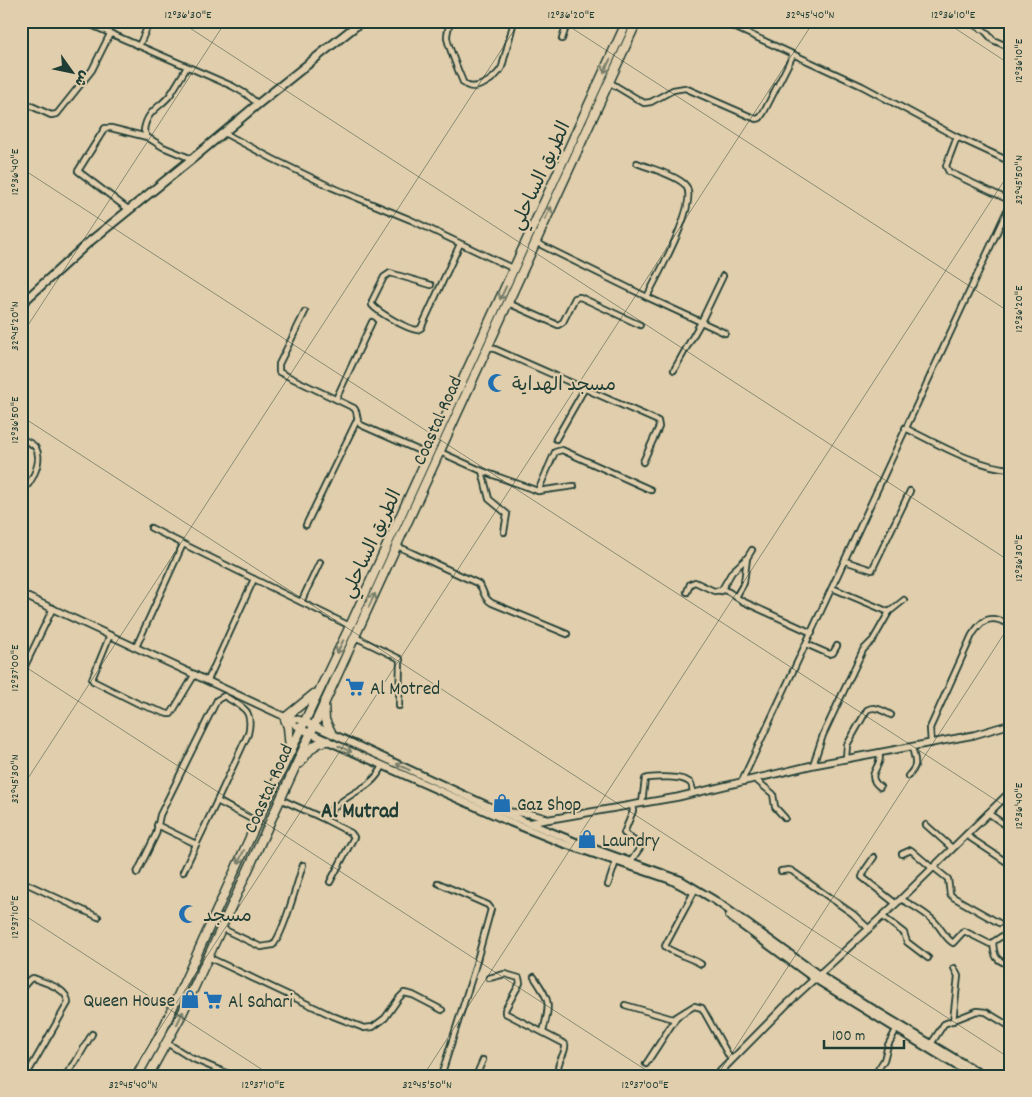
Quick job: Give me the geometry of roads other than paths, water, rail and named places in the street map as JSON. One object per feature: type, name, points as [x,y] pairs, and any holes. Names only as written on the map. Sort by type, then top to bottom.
[{"type":"highway","name":"الطريق الساحلي","points":[[137,1076],[162,1031],[257,822],[429,455],[627,21]]},
{"type":"highway","name":"Coastal Road","points":[[148,1076],[167,1043],[208,957],[637,21]]},
{"type":"highway","points":[[290,751],[285,717],[318,691]]},
{"type":"highway","points":[[324,703],[326,720],[331,732]]},
{"type":"highway","points":[[294,767],[299,764],[316,744],[327,741]]},
{"type":"main road","points":[[21,304],[88,242],[362,21]]},
{"type":"main road","points":[[304,721],[499,811],[525,825],[681,880],[817,977],[896,1030],[974,1076]]},
{"type":"main road","points":[[301,730],[562,842],[671,880],[715,903]]},
{"type":"main road","points":[[817,977],[984,1076]]},
{"type":"street","points":[[82,21],[232,86],[258,104]]},
{"type":"street","points":[[139,46],[150,21]]},
{"type":"street","points":[[451,21],[447,38],[448,46],[463,82],[471,88],[499,74],[514,21]]},
{"type":"street","points":[[562,39],[568,21]]},
{"type":"street","points":[[721,21],[862,86],[957,137],[1011,162]]},
{"type":"street","points":[[967,21],[985,31],[993,40],[1011,48]]},
{"type":"street","points":[[21,112],[27,104],[51,116],[57,114],[92,70],[110,34]]},
{"type":"street","points":[[609,82],[644,103],[652,102],[674,90],[685,88],[756,119],[760,118],[764,112],[793,55]]},
{"type":"street","points":[[147,137],[144,130],[146,120],[154,108],[168,98],[187,68]]},
{"type":"street","points":[[128,209],[78,171],[105,128],[147,137],[163,147],[192,159]]},
{"type":"street","points":[[224,133],[331,187],[411,220],[514,269]]},
{"type":"street","points":[[742,781],[1011,201],[949,172],[946,166],[957,137]]},
{"type":"street","points":[[637,163],[678,180],[686,186],[690,195],[682,224],[647,297]]},
{"type":"street","points":[[535,242],[725,333]]},
{"type":"street","points":[[431,284],[390,273],[384,277],[372,305],[377,310],[408,328],[417,330],[421,328],[460,244]]},
{"type":"street","points":[[674,370],[701,322],[723,276]]},
{"type":"street","points":[[508,302],[558,326],[563,322],[575,298],[580,297],[640,326]]},
{"type":"street","points":[[305,312],[278,364],[278,369],[281,373],[356,410],[357,420],[306,525]]},
{"type":"street","points":[[336,399],[372,322]]},
{"type":"street","points":[[488,346],[658,421],[659,427],[642,462]]},
{"type":"street","points":[[556,439],[585,388]]},
{"type":"street","points":[[357,420],[361,425],[429,455]]},
{"type":"street","points":[[905,428],[972,459],[995,467],[1011,469]]},
{"type":"street","points":[[21,439],[36,448],[38,454],[35,471],[27,486],[21,491]]},
{"type":"street","points":[[538,491],[556,452],[562,450],[651,490]]},
{"type":"street","points":[[440,452],[482,471],[538,491],[574,486]]},
{"type":"street","points":[[482,471],[489,499],[507,514],[504,532]]},
{"type":"street","points":[[845,560],[872,570],[910,491]]},
{"type":"street","points":[[151,528],[350,626]]},
{"type":"street","points":[[136,646],[183,544]]},
{"type":"street","points":[[397,546],[477,583],[480,585],[485,598],[492,603],[567,634]]},
{"type":"street","points":[[721,591],[732,572],[747,558],[752,550]]},
{"type":"street","points":[[736,597],[744,583],[747,558]]},
{"type":"street","points":[[301,602],[320,562]]},
{"type":"street","points":[[208,680],[254,579]]},
{"type":"street","points":[[687,592],[690,584],[695,582],[714,591],[729,592],[742,601],[812,633]]},
{"type":"street","points":[[832,588],[889,612]]},
{"type":"street","points":[[21,594],[285,717],[301,730]]},
{"type":"street","points":[[813,765],[823,735],[863,650],[876,636],[889,612],[904,600]]},
{"type":"street","points":[[21,674],[53,608]]},
{"type":"street","points":[[930,744],[930,728],[972,635],[986,619],[990,618],[1006,623],[1011,622]]},
{"type":"street","points":[[110,634],[92,679],[132,701],[171,714],[195,674]]},
{"type":"street","points":[[355,637],[400,659],[398,706]]},
{"type":"street","points":[[806,644],[829,654],[833,653],[837,646]]},
{"type":"street","points":[[137,874],[156,834],[160,814],[217,700],[224,696],[242,707],[249,714],[250,724],[238,756],[183,872]]},
{"type":"street","points":[[846,758],[847,745],[867,710],[876,708],[891,715]]},
{"type":"street","points":[[285,717],[304,721]]},
{"type":"street","points":[[525,825],[547,818],[577,816],[693,793],[846,758],[879,754],[974,735],[1011,724]]},
{"type":"street","points":[[908,776],[915,769],[916,765],[912,747]]},
{"type":"street","points":[[879,754],[880,759],[873,778],[874,782],[880,787]]},
{"type":"street","points":[[322,818],[342,801],[371,783],[378,776],[383,766]]},
{"type":"street","points":[[642,803],[645,779],[648,778],[680,778],[689,782],[693,793]]},
{"type":"street","points":[[755,779],[773,794],[774,804],[785,818]]},
{"type":"street","points":[[719,1075],[731,1060],[785,1006],[901,899],[1011,791]]},
{"type":"street","points":[[280,799],[322,818],[351,833],[354,837],[330,882]]},
{"type":"street","points":[[217,802],[257,822]]},
{"type":"street","points":[[631,861],[640,848],[637,843],[624,833],[633,810],[632,805]]},
{"type":"street","points":[[499,811],[531,814],[547,818]]},
{"type":"street","points":[[988,813],[1011,829]]},
{"type":"street","points":[[926,824],[952,848]]},
{"type":"street","points":[[157,825],[196,844]]},
{"type":"street","points":[[966,835],[1011,865]]},
{"type":"street","points":[[902,854],[911,850],[948,878],[950,894],[953,897],[999,923]]},
{"type":"street","points":[[874,856],[864,870],[862,877],[895,903]]},
{"type":"street","points":[[608,885],[616,861]]},
{"type":"street","points":[[221,928],[261,948],[273,945],[278,940],[303,865]]},
{"type":"street","points":[[781,872],[792,871],[853,914],[868,929]]},
{"type":"street","points":[[21,881],[98,916]]},
{"type":"street","points":[[438,884],[488,905],[491,909],[441,1076]]},
{"type":"street","points":[[694,892],[665,946],[667,949],[701,964]]},
{"type":"street","points":[[901,899],[927,915],[934,921],[946,938],[953,943],[964,931],[988,944],[1011,931]]},
{"type":"street","points":[[882,916],[904,933],[907,942],[928,958]]},
{"type":"street","points":[[1005,934],[1011,938]]},
{"type":"street","points":[[993,942],[995,956],[998,960],[1011,966]]},
{"type":"street","points":[[208,957],[332,1016],[364,1028],[373,1027],[386,1018],[399,998],[404,994],[413,995],[442,1010]]},
{"type":"street","points":[[953,1021],[958,976],[954,968]]},
{"type":"street","points":[[489,978],[505,974],[519,978],[520,983],[505,1013],[566,1045],[558,1061],[558,1073],[554,1076]]},
{"type":"street","points":[[534,977],[547,995],[549,1007],[543,1032]]},
{"type":"street","points":[[21,989],[33,978],[65,992],[68,996],[68,1003],[26,1076]]},
{"type":"street","points":[[625,1005],[669,1019],[676,1018]]},
{"type":"street","points":[[646,1064],[676,1018],[694,1006],[702,1008],[731,1060]]},
{"type":"street","points":[[930,1044],[942,1026],[981,1010],[1011,1027]]},
{"type":"street","points":[[874,1076],[884,1060],[888,1045],[896,1030]]},
{"type":"street","points":[[65,1076],[92,1034]]},
{"type":"street","points":[[167,1043],[191,1058],[233,1076]]},
{"type":"street","points":[[476,1076],[483,1060]]},
{"type":"place","name":"مسجد الهداية","points":[[497,383]]},
{"type":"place","name":"Al Motred","points":[[355,687]]},
{"type":"place","name":"Gaz Shop","points":[[502,803]]},
{"type":"place","name":"Laundry","points":[[587,839]]},
{"type":"place","name":"مسجد","points":[[188,914]]},
{"type":"place","name":"Queen House","points":[[190,999]]},
{"type":"place","name":"Al Sahari","points":[[213,1000]]},
{"type":"district","name":"Al Mutrad","points":[[360,810]]}]
